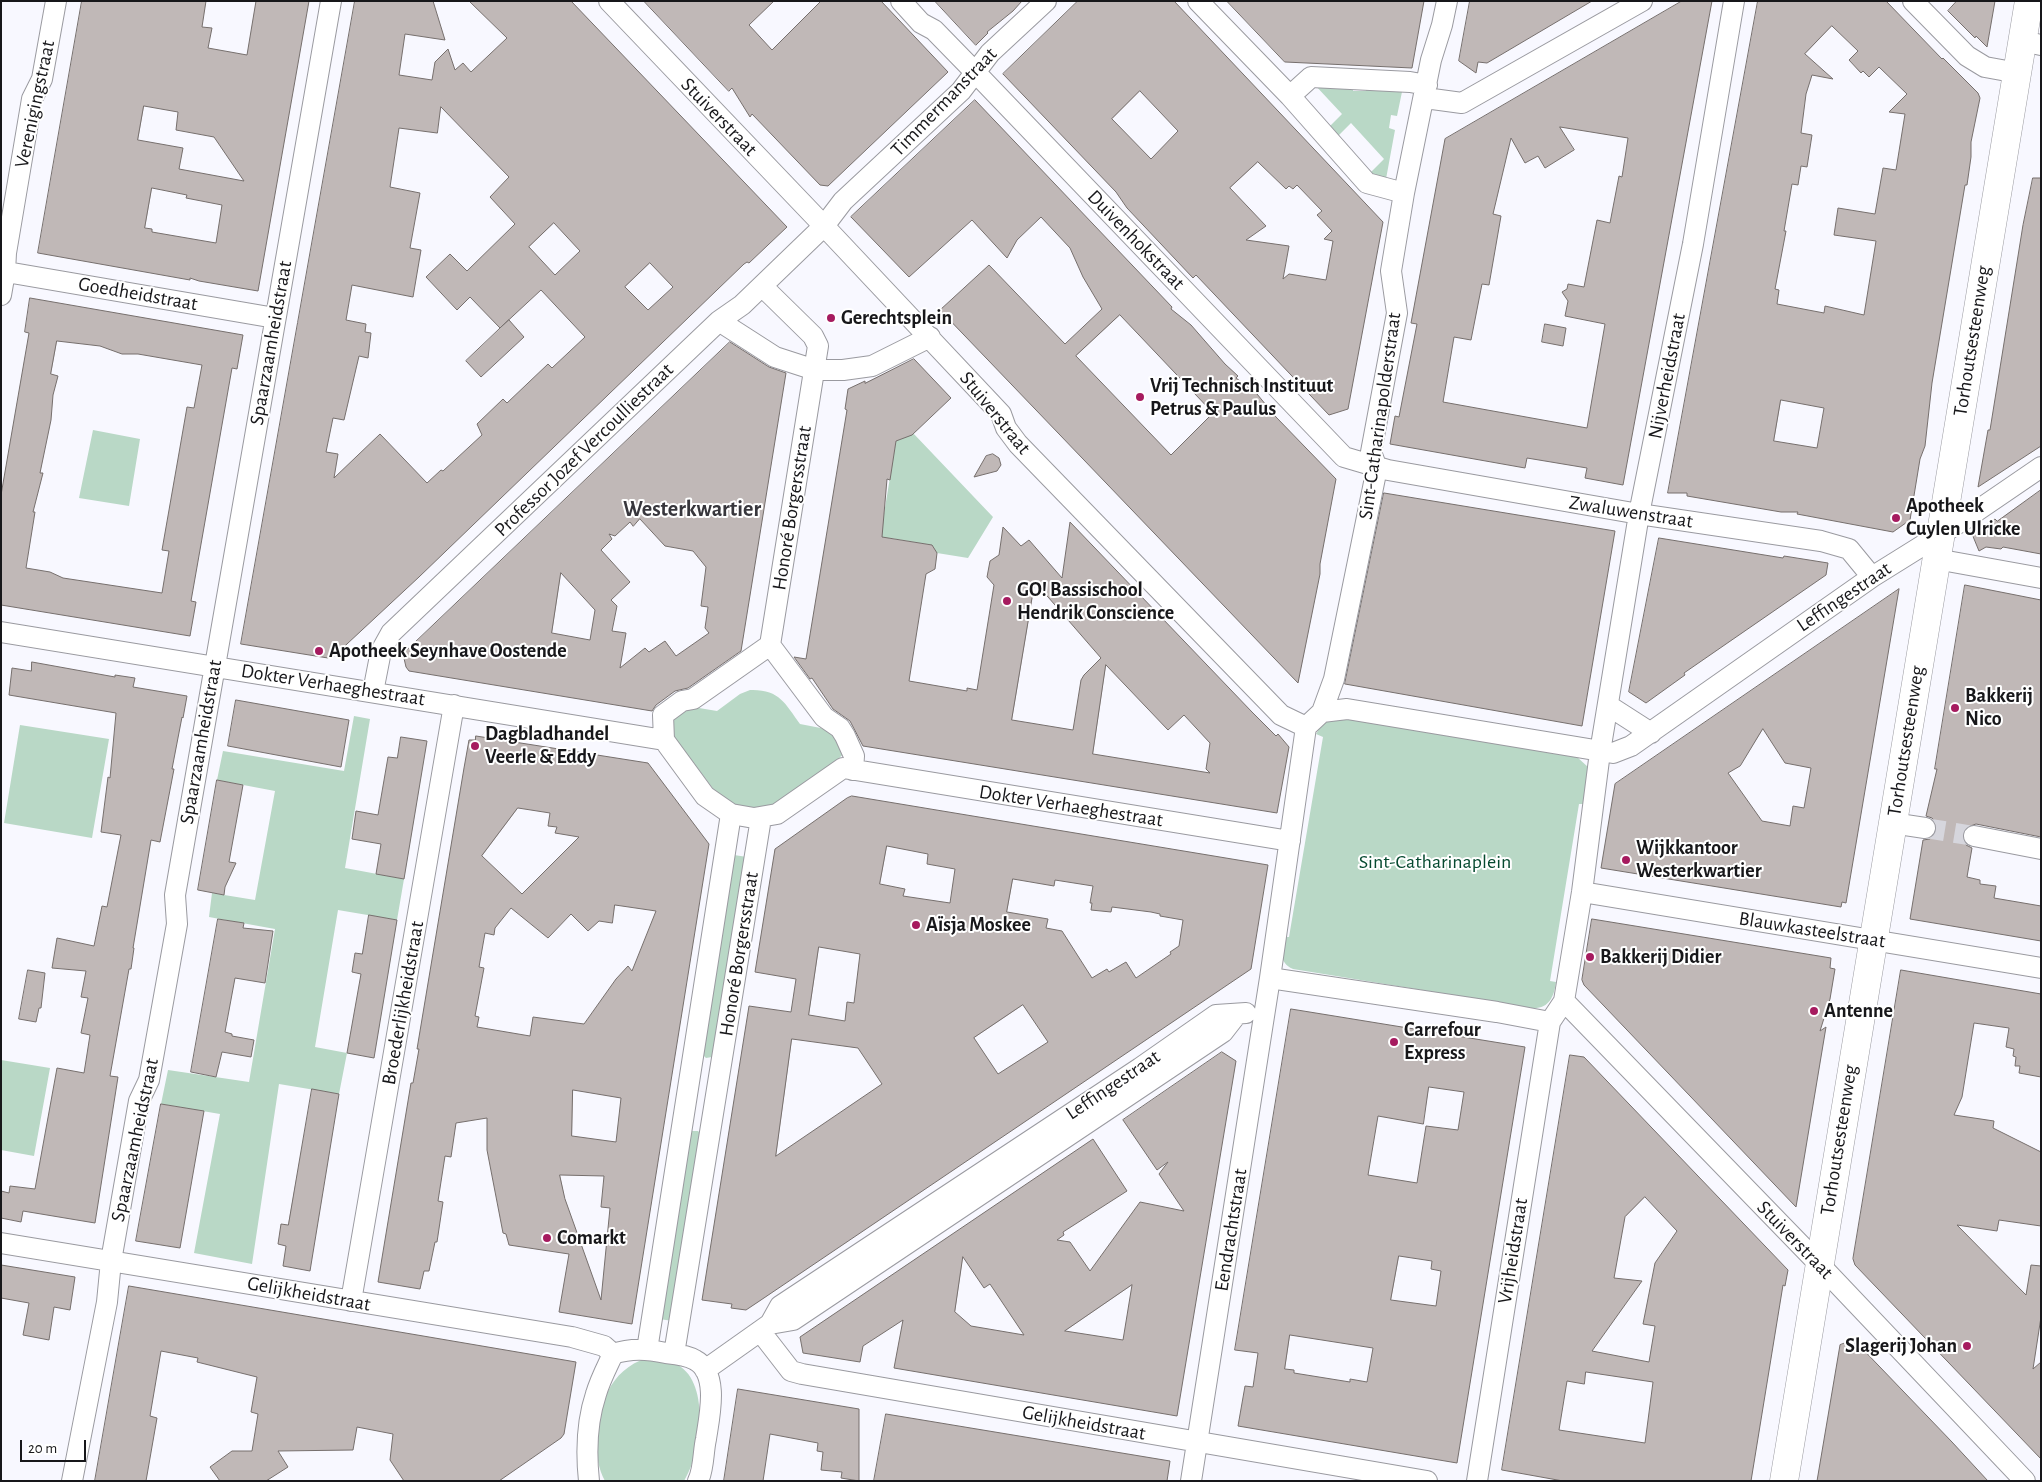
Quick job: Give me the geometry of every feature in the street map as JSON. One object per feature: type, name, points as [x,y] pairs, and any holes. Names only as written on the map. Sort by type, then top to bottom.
[{"type":"street","name":"Verenigingstraat","points":[[1,296],[3,271],[32,99],[42,79],[56,1]]},
{"type":"street","name":"Spaarzaamheidstraat","points":[[72,1481],[106,1302],[111,1261],[139,1101],[148,1080],[177,924],[175,894],[331,1]]},
{"type":"street","name":"Stuiverstraat","points":[[609,1],[1001,414],[1006,428],[1032,458],[1281,715],[1306,727]]},
{"type":"street","name":"Duivenhokstraat","points":[[901,1],[921,23],[934,30],[975,72],[1344,458],[1377,468]]},
{"type":"street","name":"Timmermanstraat","points":[[824,226],[842,201],[961,91],[990,52],[1046,1]]},
{"type":"street","points":[[1198,1],[1290,96],[1367,183],[1404,193]]},
{"type":"street","name":"Sint-Catharinapolderstraat","points":[[1322,712],[1334,679],[1377,468],[1371,452],[1397,313],[1391,271],[1404,193],[1431,60],[1447,1]]},
{"type":"street","points":[[1290,96],[1311,77],[1410,82],[1426,91],[1462,103],[1642,1]]},
{"type":"street","name":"Nijverheidstraat","points":[[1600,752],[1639,514],[1693,244],[1734,1]]},
{"type":"street","points":[[1913,1],[1967,56],[1985,67],[2018,73]]},
{"type":"street","name":"Torhoutsesteenweg","points":[[1784,1481],[1872,939],[2018,73],[2032,43],[2029,1]]},
{"type":"street","name":"Professor Jozef Vercoulliestraat","points":[[374,692],[381,651],[391,633],[719,321],[742,305],[824,226]]},
{"type":"street","name":"Goedheidstraat","points":[[3,271],[275,318]]},
{"type":"street","points":[[762,286],[813,336],[818,346],[815,370]]},
{"type":"street","points":[[719,321],[775,357],[815,370],[843,370],[872,366],[930,338]]},
{"type":"street","name":"Honoré Borgersstraat","points":[[770,646],[815,370]]},
{"type":"street","name":"Leffingestraat","points":[[1600,752],[1613,753],[1631,746],[1872,577],[1938,546],[1965,519],[2041,467]]},
{"type":"street","name":"Zwaluwenstraat","points":[[1377,468],[1639,514],[1821,541],[1849,549],[1872,577]]},
{"type":"street","points":[[1938,546],[2041,578]]},
{"type":"street","name":"Dokter Verhaeghestraat","points":[[1,632],[664,740]]},
{"type":"street","points":[[770,646],[824,717],[840,728],[854,756],[853,770],[843,768],[777,814],[761,818],[743,817],[731,814],[705,796],[664,740],[663,715],[682,701],[692,699],[770,646]]},
{"type":"street","name":"Broederlijkheidstraat","points":[[351,1301],[454,705]]},
{"type":"street","points":[[1609,706],[1651,732]]},
{"type":"street","points":[[1347,709],[1600,752],[1582,892],[1564,1001],[1550,1022],[1497,1012],[1270,978],[1306,727],[1322,712],[1347,709]]},
{"type":"street","name":"Dokter Verhaeghestraat","points":[[853,770],[1290,842]]},
{"type":"street","name":"Honoré Borgersstraat","points":[[647,1350],[731,814]]},
{"type":"street","name":"Honoré Borgersstraat","points":[[674,1354],[761,818]]},
{"type":"street","points":[[1892,823],[1925,828]]},
{"type":"street","points":[[1974,836],[2041,849]]},
{"type":"street","name":"Blauwkasteelstraat","points":[[1582,892],[2041,968]]},
{"type":"street","name":"Eendrachtstraat","points":[[1191,1481],[1270,978]]},
{"type":"street","name":"Stuiverstraat","points":[[1564,1001],[1819,1264],[2025,1481]]},
{"type":"street","name":"Leffingestraat","points":[[705,1370],[765,1328],[780,1306],[997,1173],[1216,1014],[1265,1011]]},
{"type":"street","name":"Vrijheidstraat","points":[[1477,1481],[1550,1022]]},
{"type":"street","points":[[689,1086],[717,1090]]},
{"type":"street","name":"Gelijkheidstraat","points":[[1,1243],[572,1337],[604,1346],[613,1354]]},
{"type":"street","name":"Gelijkheidstraat","points":[[765,1328],[791,1371],[802,1374],[1426,1481]]},
{"type":"street","points":[[589,1481],[587,1466],[590,1423],[596,1394],[613,1354],[627,1350],[647,1350],[674,1354],[696,1360],[705,1370],[710,1385],[712,1402],[698,1481]]},
{"type":"green space","points":[[1314,84],[1353,85],[1353,91],[1366,91],[1366,85],[1403,87],[1397,116],[1391,115],[1389,128],[1395,130],[1386,179],[1377,178],[1370,173],[1384,159],[1351,123],[1338,136],[1329,127],[1342,114]]},
{"type":"green space","points":[[93,430],[140,439],[129,506],[79,498]]},
{"type":"green space","points":[[913,433],[993,517],[968,558],[937,553],[931,545],[890,538],[882,544],[880,538],[896,441]]},
{"type":"green space","points":[[750,690],[760,690],[775,695],[785,704],[800,724],[831,730],[847,751],[831,765],[768,809],[743,808],[729,803],[717,794],[668,729],[670,720],[687,706],[717,711],[740,694]]},
{"type":"green space","points":[[354,716],[370,719],[345,868],[404,879],[397,920],[338,910],[315,1047],[347,1053],[339,1094],[279,1084],[252,1264],[194,1253],[220,1114],[161,1104],[168,1070],[249,1082],[275,929],[209,917],[212,893],[255,900],[275,791],[217,780],[223,751],[344,771]]},
{"type":"green space","name":"Sint-Catharinaplein","points":[[1340,718],[1577,757],[1588,767],[1586,804],[1579,804],[1550,981],[1556,982],[1552,997],[1547,1004],[1538,1008],[1532,1008],[1293,969],[1285,963],[1282,956],[1283,937],[1289,937],[1323,737],[1316,734],[1324,721]]},
{"type":"green space","points":[[20,725],[109,739],[92,838],[4,823]]},
{"type":"green space","points":[[734,855],[747,857],[712,1057],[706,1058],[703,1055]]},
{"type":"green space","points":[[1,1060],[50,1068],[34,1156],[1,1150]]},
{"type":"green space","points":[[692,1131],[698,1131],[701,1134],[673,1321],[659,1319],[689,1134]]},
{"type":"green space","points":[[647,1358],[678,1365],[688,1374],[695,1387],[699,1403],[700,1420],[695,1455],[684,1481],[605,1481],[599,1467],[597,1448],[598,1429],[603,1403],[608,1391],[623,1371]]},
{"type":"building","points":[[82,1],[206,1],[202,27],[212,28],[208,48],[247,55],[256,1],[309,1],[258,291],[38,253]],"holes":[[[144,106],[178,112],[176,130],[214,137],[244,181],[179,169],[183,148],[138,140]],[[152,188],[187,195],[186,198],[222,205],[216,243],[152,232],[152,229],[145,228]]]},
{"type":"building","points":[[355,1],[433,1],[445,40],[405,34],[399,75],[432,80],[435,62],[448,49],[455,70],[463,63],[471,72],[507,38],[469,1],[571,1],[787,227],[749,263],[744,264],[419,577],[333,657],[328,658],[241,644]],"holes":[[[441,107],[509,177],[490,197],[515,224],[467,271],[450,254],[426,277],[457,310],[470,297],[500,328],[541,290],[585,337],[552,368],[548,364],[507,403],[503,399],[477,424],[482,435],[427,483],[380,434],[334,478],[338,454],[326,452],[333,418],[344,420],[359,356],[368,358],[371,333],[365,332],[366,324],[346,320],[352,285],[413,297],[421,250],[410,248],[420,193],[390,187],[399,128],[437,133]],[[554,223],[580,251],[555,275],[529,247]],[[650,263],[673,287],[648,310],[625,287]]]},
{"type":"building","points":[[644,1],[774,1],[749,25],[772,50],[821,1],[881,1],[948,72],[828,186],[820,185],[752,114],[750,117],[732,88],[729,91]]},
{"type":"building","points":[[935,1],[1022,1],[1013,11],[987,32],[976,45]]},
{"type":"building","points":[[1078,1],[1174,1],[1383,222],[1348,409],[1329,415],[1196,275],[1193,278],[1127,208],[1116,192],[1003,74]],"holes":[[[1140,91],[1178,131],[1151,159],[1112,119]],[[1258,162],[1286,189],[1289,186],[1293,189],[1297,185],[1322,211],[1317,215],[1332,231],[1324,239],[1333,241],[1326,280],[1289,274],[1283,279],[1289,246],[1246,240],[1266,226],[1230,188]]]},
{"type":"building","points":[[1227,1],[1424,1],[1412,68],[1285,62]]},
{"type":"building","points":[[1470,1],[1592,1],[1487,63],[1478,62],[1476,73],[1459,61]]},
{"type":"building","points":[[1682,1],[1712,1],[1623,485],[1585,478],[1587,468],[1527,458],[1525,468],[1390,444],[1395,416],[1399,417],[1417,324],[1411,323],[1445,139]],"holes":[[[1560,127],[1628,138],[1622,177],[1619,176],[1610,223],[1597,220],[1584,287],[1568,284],[1567,289],[1562,292],[1568,301],[1565,316],[1605,324],[1587,428],[1443,402],[1454,337],[1471,340],[1482,284],[1489,285],[1501,216],[1493,214],[1511,138],[1525,163],[1538,156],[1545,168],[1574,150]]]},
{"type":"building","points":[[1758,1],[1886,1],[1978,93],[1980,98],[1971,142],[1967,185],[1965,185],[1932,383],[1925,446],[1920,459],[1910,520],[1893,532],[1797,514],[1798,512],[1781,512],[1687,496],[1687,493],[1668,493]],"holes":[[[1832,26],[1858,51],[1849,60],[1861,73],[1863,71],[1869,77],[1879,67],[1907,94],[1889,112],[1905,114],[1896,170],[1883,168],[1875,214],[1838,208],[1834,235],[1876,241],[1864,315],[1825,306],[1824,313],[1777,304],[1779,290],[1775,289],[1786,231],[1784,231],[1792,184],[1798,185],[1801,166],[1807,167],[1812,135],[1801,133],[1806,94],[1812,75],[1833,79],[1805,54]],[[1781,400],[1824,408],[1817,448],[1774,441]]]},
{"type":"building","points":[[1957,1],[1995,1],[1987,47],[1976,36],[1975,38],[1948,11]]},
{"type":"building","name":"Vrij Technisch Instituut Petrus & Paulus","points":[[975,100],[1172,307],[1171,309],[1191,325],[1238,376],[1236,378],[1257,394],[1276,417],[1336,479],[1320,564],[1320,574],[1298,683],[940,310],[989,265],[1065,344],[1102,309],[1083,277],[1070,248],[1041,217],[1017,240],[1007,258],[972,220],[909,277],[851,217]],"holes":[[[1120,315],[1213,413],[1171,455],[1076,356]]]},
{"type":"building","points":[[2033,178],[2041,178],[2041,446],[1978,487],[1988,430],[1990,430],[2023,225]]},
{"type":"building","points":[[30,298],[243,335],[237,369],[232,368],[191,601],[196,602],[190,636],[1,605],[1,495],[29,333],[25,332]],"holes":[[[57,341],[100,346],[122,354],[138,354],[202,365],[194,408],[187,407],[162,550],[169,551],[162,593],[63,578],[50,572],[26,568],[35,512],[33,512],[43,473],[40,473],[58,376],[51,374]]]},
{"type":"building","points":[[509,320],[524,337],[481,377],[466,361]]},
{"type":"building","points":[[1545,324],[1566,328],[1563,346],[1542,342]]},
{"type":"building","points":[[730,342],[769,367],[786,373],[741,651],[688,688],[675,691],[656,705],[652,711],[409,671],[403,654]],"holes":[[[640,519],[665,546],[693,551],[706,567],[701,606],[708,607],[705,628],[709,633],[676,656],[665,641],[649,652],[645,648],[620,668],[626,633],[612,631],[617,606],[611,600],[630,582],[601,550],[612,539],[609,534],[615,536],[630,522],[633,526]],[[561,573],[595,610],[590,640],[552,633]]]},
{"type":"building","points":[[914,359],[951,398],[912,435],[896,441],[890,480],[887,479],[882,537],[932,545],[937,553],[935,569],[926,574],[909,681],[967,691],[967,688],[977,690],[994,585],[987,577],[990,561],[999,555],[1003,527],[1021,546],[1029,540],[1062,578],[1070,522],[1252,712],[1276,736],[1278,734],[1289,747],[1277,813],[863,746],[850,721],[833,709],[812,678],[810,679],[794,657],[806,659],[847,410],[845,409],[848,389],[865,381],[865,383]],"holes":[[[1035,582],[1101,658],[1081,680],[1073,730],[1012,720]],[[1106,665],[1168,730],[1184,715],[1210,743],[1206,769],[1210,773],[1093,754]]]},
{"type":"building","points":[[993,454],[999,458],[1001,465],[997,471],[974,477],[986,456]]},
{"type":"building","points":[[2041,490],[2041,554],[2003,547],[2001,549],[1986,547],[1979,551],[1972,534],[1995,519],[1997,521]]},
{"type":"building","points":[[1384,493],[1615,531],[1582,726],[1345,684]]},
{"type":"building","points":[[1659,538],[1783,558],[1784,556],[1828,563],[1826,575],[1684,673],[1685,675],[1646,703],[1629,692]]},
{"type":"building","points":[[1965,585],[2041,600],[2041,837],[1976,824],[1965,828],[1962,834],[1966,845],[1972,848],[1967,877],[1980,880],[1980,884],[1996,886],[1994,898],[2041,906],[2041,941],[1910,919],[1923,840],[1930,839],[1937,830],[1936,823],[1932,818],[1926,816],[1937,769],[1935,769]]},
{"type":"building","points":[[1899,589],[1846,903],[1842,902],[1841,907],[1601,868],[1615,784]],"holes":[[[1763,729],[1785,763],[1811,768],[1804,808],[1793,806],[1790,826],[1762,821],[1728,773],[1740,766]]]},
{"type":"building","points":[[32,662],[115,677],[115,675],[135,678],[133,687],[187,696],[160,842],[151,840],[131,969],[129,969],[110,1076],[118,1077],[95,1223],[23,1211],[21,1222],[1,1218],[1,1191],[9,1193],[10,1186],[35,1189],[57,1068],[84,1073],[90,1035],[81,1033],[88,998],[81,997],[86,971],[52,968],[57,938],[94,946],[102,906],[107,907],[121,835],[101,832],[108,777],[110,778],[116,713],[9,695],[12,668],[31,671]]},
{"type":"building","points":[[236,700],[349,720],[341,767],[228,746]]},
{"type":"building","points":[[476,736],[648,763],[709,844],[632,1324],[559,1312],[569,1254],[509,1245],[506,1234],[503,1233],[487,1150],[487,1118],[456,1123],[451,1157],[445,1156],[438,1201],[443,1202],[437,1242],[435,1242],[429,1271],[424,1271],[420,1289],[378,1282],[411,1083],[413,1083],[419,1049],[417,1049],[469,740],[475,740]],"holes":[[[518,808],[550,813],[548,826],[557,827],[555,833],[579,837],[522,894],[482,856]],[[615,905],[656,911],[632,971],[628,966],[616,979],[584,1024],[533,1017],[530,1036],[477,1027],[479,1017],[475,1016],[484,968],[479,967],[485,933],[494,935],[495,928],[511,908],[548,938],[571,914],[588,931],[599,921],[612,923]],[[573,1090],[621,1098],[616,1142],[572,1136]],[[560,1175],[604,1176],[601,1207],[610,1208],[601,1300],[565,1199]]]},
{"type":"building","points":[[401,737],[427,741],[404,879],[376,874],[381,844],[352,839],[356,811],[378,815],[388,757],[397,758]]},
{"type":"building","points":[[217,780],[243,785],[229,862],[236,863],[225,887],[224,895],[198,890]]},
{"type":"building","points":[[852,796],[1268,865],[1251,969],[746,1310],[731,1308],[732,1304],[702,1300],[749,1006],[791,1012],[796,979],[755,972],[775,849]],"holes":[[[887,846],[928,854],[927,864],[955,869],[950,903],[903,896],[905,889],[880,884]],[[1013,879],[1054,886],[1055,880],[1093,886],[1090,903],[1092,903],[1091,910],[1111,912],[1112,907],[1151,912],[1160,914],[1160,916],[1183,920],[1179,946],[1170,952],[1171,954],[1136,978],[1126,962],[1109,972],[1107,969],[1092,978],[1062,931],[1046,928],[1048,919],[1007,912]],[[819,947],[860,954],[854,1003],[847,1002],[845,1021],[809,1015]],[[1023,1005],[1048,1042],[998,1074],[974,1038]],[[792,1039],[858,1048],[882,1084],[776,1156]]]},
{"type":"building","points":[[369,915],[397,920],[374,1058],[347,1053],[361,974],[352,972],[355,953],[362,954]]},
{"type":"building","points":[[218,919],[244,923],[243,928],[273,931],[265,983],[235,978],[225,1032],[232,1034],[232,1036],[254,1040],[251,1057],[222,1052],[216,1077],[191,1072]]},
{"type":"building","points":[[1592,919],[1831,958],[1830,968],[1835,969],[1830,999],[1820,1031],[1826,1027],[1796,1207],[1584,985],[1582,980]]},
{"type":"building","points":[[28,970],[45,973],[41,1008],[39,1008],[36,1022],[19,1019]]},
{"type":"building","points":[[1901,970],[2041,994],[2041,1077],[2019,1073],[2020,1066],[2015,1066],[2016,1057],[2013,1056],[2014,1049],[2006,1047],[2009,1028],[1974,1023],[1962,1097],[1954,1115],[1994,1121],[1993,1128],[2041,1152],[2041,1226],[1999,1220],[1997,1231],[1957,1225],[2026,1295],[2031,1265],[2041,1266],[2041,1317],[2033,1369],[2041,1362],[2041,1459],[1855,1265],[1853,1259]]},
{"type":"building","points":[[1291,1009],[1525,1047],[1457,1463],[1238,1426],[1245,1386],[1253,1387],[1258,1353],[1235,1350]],"holes":[[[1429,1087],[1464,1092],[1458,1130],[1426,1126],[1417,1183],[1368,1175],[1378,1116],[1423,1124]],[[1399,1256],[1432,1261],[1431,1269],[1441,1271],[1436,1306],[1391,1300]],[[1290,1335],[1373,1348],[1367,1382],[1350,1379],[1350,1382],[1294,1373],[1294,1370],[1285,1369]]]},
{"type":"building","points":[[1222,1052],[1236,1061],[1177,1416],[894,1368],[903,1320],[863,1346],[860,1362],[803,1353],[800,1337],[1093,1139],[1127,1191],[1063,1232],[1064,1235],[1057,1240],[1070,1242],[1090,1271],[1140,1202],[1184,1211],[1159,1174],[1168,1162],[1157,1170],[1123,1120]],"holes":[[[963,1257],[984,1288],[990,1284],[1024,1335],[971,1326],[955,1312]],[[1132,1285],[1123,1340],[1065,1331]]]},
{"type":"building","points":[[1570,1055],[1584,1057],[1788,1270],[1785,1286],[1783,1285],[1751,1481],[1563,1481],[1502,1470]],"holes":[[[1645,1197],[1677,1231],[1655,1263],[1643,1324],[1655,1326],[1649,1362],[1592,1351],[1642,1281],[1614,1278],[1625,1217]],[[1586,1372],[1653,1382],[1645,1443],[1559,1430],[1567,1381],[1584,1384]]]},
{"type":"building","points":[[312,1089],[339,1094],[310,1271],[283,1266],[286,1246],[278,1244],[281,1224],[288,1225]]},
{"type":"building","points":[[161,1104],[204,1111],[180,1248],[136,1241]]},
{"type":"building","points":[[1,1265],[75,1277],[70,1310],[54,1307],[49,1340],[23,1335],[29,1303],[1,1298]]},
{"type":"building","points":[[129,1286],[576,1362],[564,1434],[499,1481],[404,1481],[390,1460],[393,1434],[357,1427],[353,1450],[278,1451],[288,1467],[266,1481],[220,1481],[210,1467],[232,1451],[252,1451],[258,1414],[251,1412],[257,1377],[197,1362],[198,1358],[161,1351],[150,1416],[157,1418],[146,1481],[95,1481]]},
{"type":"building","points":[[1854,1340],[1988,1481],[1817,1481],[1840,1345]]},
{"type":"building","points":[[738,1389],[859,1409],[859,1481],[841,1478],[842,1472],[821,1470],[823,1452],[817,1451],[818,1443],[770,1434],[763,1481],[724,1481]]},
{"type":"building","points":[[886,1414],[1170,1461],[1167,1481],[874,1481]]},
{"type":"tunnel","points":[[1925,828],[1974,836]]},
{"type":"place","name":"Gerechtsplein","points":[[831,318]]},
{"type":"place","name":"Vrij Technisch Instituut Petrus & Paulus","points":[[1140,397]]},
{"type":"place","name":"Apotheek Cuylen Ulricke","points":[[1896,518]]},
{"type":"place","name":"GO! Bassischool Hendrik Conscience","points":[[1007,601]]},
{"type":"place","name":"Apotheek Seynhave Oostende","points":[[319,651]]},
{"type":"place","name":"Bakkerij Nico","points":[[1955,708]]},
{"type":"place","name":"Dagbladhandel Veerle & Eddy","points":[[475,746]]},
{"type":"place","name":"Wijkkantoor Westerkwartier","points":[[1626,860]]},
{"type":"place","name":"Aïsja Moskee","points":[[916,925]]},
{"type":"place","name":"Bakkerij Didier","points":[[1590,957]]},
{"type":"place","name":"Antenne","points":[[1814,1011]]},
{"type":"place","name":"Carrefour Express","points":[[1394,1042]]},
{"type":"place","name":"Comarkt","points":[[547,1238]]},
{"type":"place","name":"Slagerij Johan","points":[[1967,1346]]},
{"type":"district","name":"Westerkwartier","points":[[692,509]]}]
